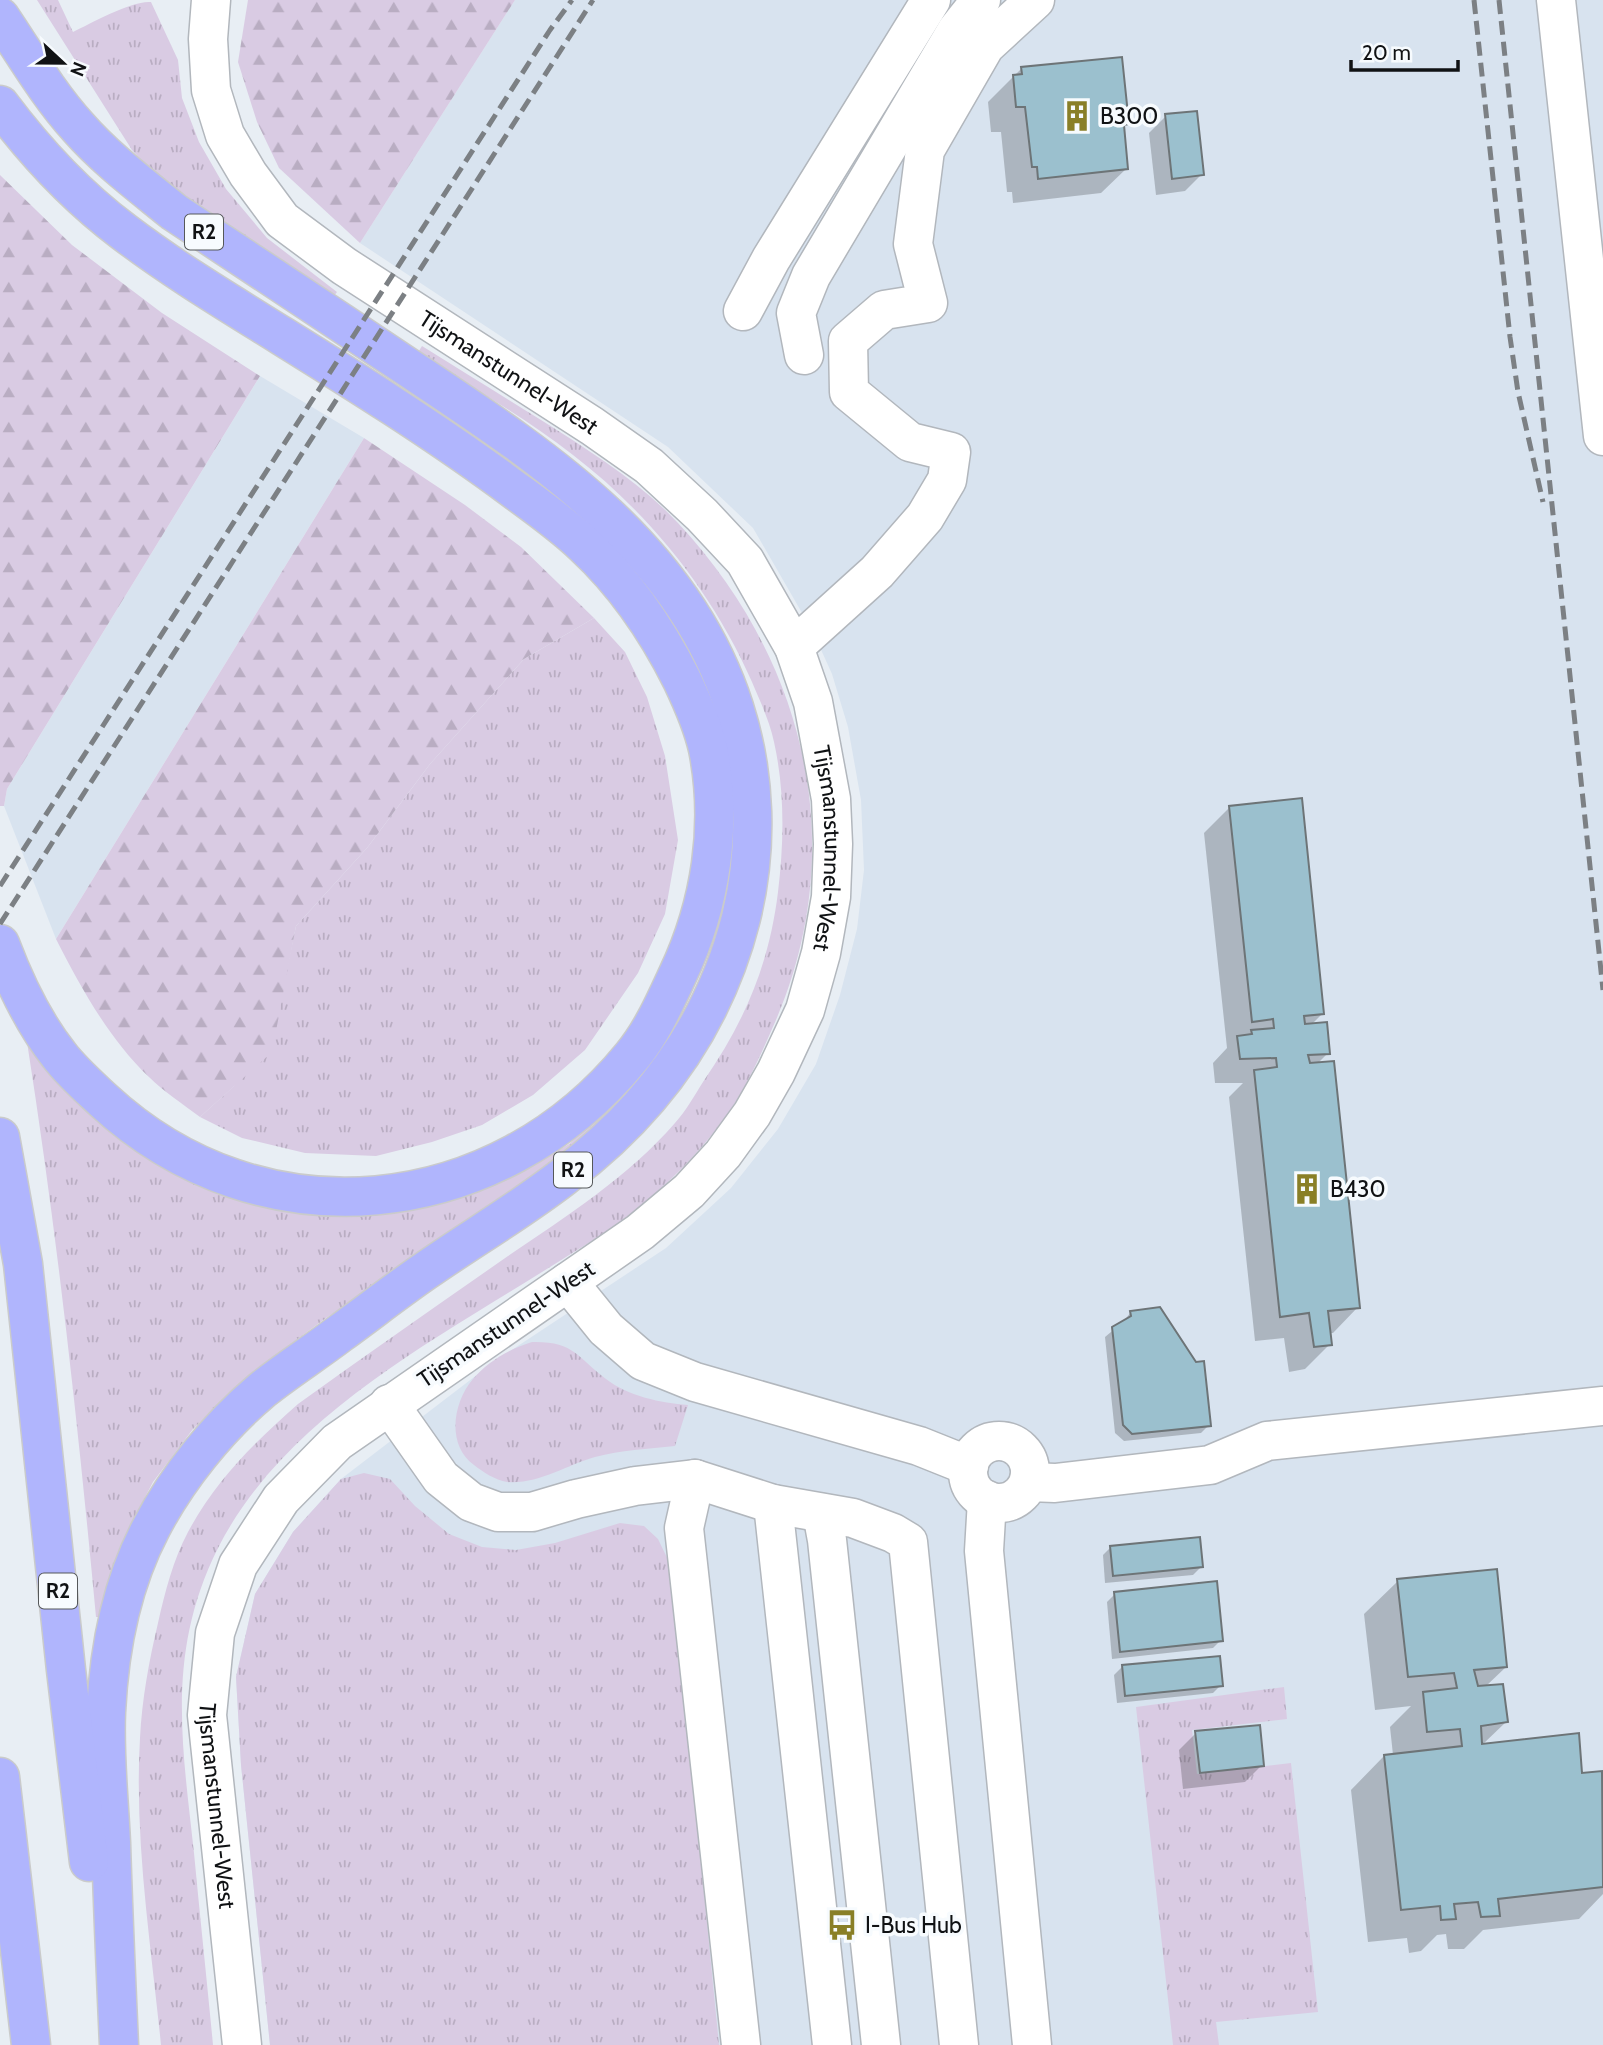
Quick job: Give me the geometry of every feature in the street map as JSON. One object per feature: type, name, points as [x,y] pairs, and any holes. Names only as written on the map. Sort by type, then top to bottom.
[{"type":"highway","name":"R2","points":[[0,17],[75,125],[136,182],[174,212],[485,418],[582,491],[626,532],[663,573],[692,614],[723,672],[743,734],[751,784],[752,841],[748,888],[733,949],[709,1009],[680,1058],[654,1093],[621,1130],[580,1165],[426,1271],[260,1392],[196,1457],[150,1530],[118,1611],[106,1712],[119,2045]]},
{"type":"highway","name":"R2","points":[[0,105],[61,179],[125,233],[462,452],[584,544],[625,590],[661,639],[687,691],[708,746],[715,849],[701,915],[663,1007],[636,1052],[604,1088],[570,1119],[535,1144],[455,1181],[404,1193],[348,1198],[280,1191],[240,1181],[200,1165],[161,1144],[127,1122],[60,1057],[21,996],[0,944]]},
{"type":"highway","name":"R2","points":[[0,1137],[23,1264],[64,1656],[111,2045]]},
{"type":"highway","points":[[0,1777],[31,2045]]},
{"type":"street","name":"Tijsmanstunnel-West","points":[[211,0],[208,39],[211,90],[225,135],[248,174],[282,220],[344,266],[592,426],[649,466],[702,515],[745,561],[794,647],[813,702],[831,799],[832,844],[831,897],[821,953],[805,1010],[776,1072],[752,1114],[723,1154],[689,1191],[640,1233],[337,1442],[281,1499],[238,1565],[215,1633],[207,1714],[242,2045]]},
{"type":"street","name":"Tijsmanstunnel-West","points":[[208,39],[223,0]]},
{"type":"street","points":[[743,311],[771,259],[930,0]]},
{"type":"street","points":[[804,355],[796,313],[811,276],[957,30],[981,0]]},
{"type":"street","points":[[794,647],[877,572],[925,517],[947,480],[951,452],[910,442],[849,393],[848,341],[884,310],[928,303],[913,244],[925,150],[985,46],[1035,0]]},
{"type":"street","points":[[1556,0],[1603,436]]},
{"type":"street","points":[[568,1282],[606,1329],[643,1361],[695,1382],[919,1446],[969,1466]]},
{"type":"street","points":[[389,1404],[441,1478],[471,1502],[498,1512],[532,1512],[635,1486],[695,1479],[773,1504],[853,1518],[893,1533],[908,1542],[959,2045]]},
{"type":"street","points":[[1029,1482],[1055,1483],[1210,1465],[1268,1441],[1603,1406]]},
{"type":"street","points":[[1008,1442],[1024,1453],[1029,1462],[1029,1482],[1016,1498],[996,1503],[987,1500],[972,1486],[969,1466],[979,1449],[988,1444],[1008,1442]]},
{"type":"street","points":[[695,1479],[684,1528],[741,2045]]},
{"type":"street","points":[[987,1500],[984,1551],[1032,2045]]},
{"type":"street","points":[[773,1504],[832,2045]]},
{"type":"street","points":[[822,1513],[881,2045]]},
{"type":"shaded area","points":[[515,0],[1603,0],[1603,2045],[270,2045],[241,1765],[236,1677],[255,1594],[293,1532],[341,1479],[495,1361],[666,1248],[731,1188],[778,1129],[816,1064],[840,995],[857,929],[864,870],[861,800],[848,727],[832,674],[813,632],[753,528],[668,447],[360,243]]},
{"type":"shaded area","points":[[260,376],[364,438],[56,939],[4,806],[7,789]]},
{"type":"green space","points":[[37,0],[58,0],[73,32],[123,8],[151,2],[178,60],[182,98],[199,142],[226,189],[267,238],[337,292],[331,300],[157,177],[132,150]]},
{"type":"green space","points":[[248,0],[515,0],[360,243],[279,168],[257,122],[238,62]]},
{"type":"green space","points":[[0,175],[72,245],[162,313],[260,376],[7,789],[4,806],[0,806]]},
{"type":"green space","points":[[422,346],[577,443],[647,493],[678,523],[723,577],[759,636],[786,698],[804,762],[812,828],[809,895],[796,962],[767,1041],[750,1078],[729,1112],[693,1157],[661,1188],[618,1223],[410,1355],[364,1387],[321,1422],[281,1460],[246,1502],[218,1548],[202,1586],[191,1624],[184,1661],[182,1698],[185,1774],[213,2045],[161,2045],[141,1853],[140,1738],[146,1680],[161,1611],[174,1565],[188,1532],[237,1463],[298,1404],[574,1211],[657,1143],[686,1108],[731,1037],[753,992],[774,919],[782,836],[778,761],[772,734],[752,682],[718,617],[677,557],[628,503],[601,478],[535,428],[417,354]]},
{"type":"green space","points":[[396,389],[519,467],[589,523],[617,548],[692,649],[737,823],[730,898],[701,999],[617,1113],[505,1201],[326,1318],[249,1375],[193,1429],[153,1482],[130,1526],[112,1577],[104,1617],[96,1617],[66,1329],[27,1042],[169,1169],[218,1193],[265,1204],[439,1203],[475,1192],[527,1169],[569,1144],[616,1102],[647,1070],[676,1030],[701,977],[719,923],[726,871],[690,674]]},
{"type":"green space","points":[[364,438],[465,505],[521,547],[594,618],[524,659],[430,764],[367,848],[296,926],[272,1052],[200,1117],[167,1093],[121,1046],[86,994],[56,939]]},
{"type":"green space","points":[[594,618],[625,652],[647,697],[665,756],[678,840],[665,914],[638,973],[585,1050],[533,1095],[482,1125],[432,1142],[376,1156],[305,1153],[242,1138],[200,1117],[234,1086],[285,979],[296,926],[367,848],[430,764],[524,659]]},
{"type":"green space","points":[[532,1342],[566,1347],[606,1379],[634,1394],[688,1405],[675,1446],[605,1455],[584,1460],[540,1478],[518,1482],[498,1479],[478,1468],[465,1457],[456,1435],[457,1411],[461,1399],[473,1379],[492,1361]]},
{"type":"green space","points":[[364,1473],[390,1479],[415,1506],[449,1534],[482,1547],[516,1550],[555,1543],[620,1523],[644,1526],[658,1539],[672,1568],[719,2045],[270,2045],[241,1765],[236,1677],[255,1594],[293,1532],[341,1479]]},
{"type":"green space","points":[[1284,1687],[1287,1719],[1192,1730],[1197,1774],[1291,1763],[1318,2012],[1216,2022],[1219,2045],[1173,2045],[1136,1707]]},
{"type":"building","name":"B300","points":[[1122,57],[1129,124],[1124,125],[1128,169],[1038,179],[1037,167],[1032,167],[1025,107],[1016,107],[1013,75],[1022,74],[1021,67]]},
{"type":"building","points":[[1197,111],[1204,175],[1172,179],[1165,114]]},
{"type":"building","name":"B430","points":[[1302,798],[1324,1014],[1304,1016],[1305,1024],[1327,1022],[1330,1054],[1308,1055],[1310,1063],[1334,1061],[1360,1308],[1328,1311],[1332,1345],[1314,1347],[1309,1313],[1280,1317],[1254,1070],[1277,1067],[1276,1058],[1240,1059],[1237,1036],[1252,1034],[1251,1030],[1274,1028],[1273,1019],[1252,1022],[1229,806]]},
{"type":"building","points":[[1160,1307],[1196,1362],[1204,1361],[1211,1426],[1132,1434],[1123,1425],[1112,1327],[1131,1316],[1130,1311]]},
{"type":"building","points":[[1200,1537],[1203,1567],[1113,1576],[1110,1546]]},
{"type":"building","points":[[1497,1569],[1507,1667],[1474,1670],[1478,1686],[1503,1684],[1508,1722],[1481,1726],[1482,1744],[1579,1733],[1582,1773],[1602,1771],[1603,1887],[1498,1899],[1500,1916],[1481,1917],[1478,1902],[1454,1904],[1456,1919],[1441,1920],[1440,1906],[1401,1910],[1384,1755],[1462,1746],[1460,1729],[1427,1732],[1423,1692],[1457,1688],[1454,1673],[1408,1677],[1397,1579]]},
{"type":"building","points":[[1217,1581],[1223,1641],[1120,1652],[1114,1592]]},
{"type":"building","points":[[1220,1656],[1223,1686],[1125,1696],[1122,1665]]},
{"type":"building","points":[[1260,1725],[1264,1766],[1200,1773],[1195,1731]]},
{"type":"railway","points":[[0,886],[550,30],[572,0]]},
{"type":"railway","points":[[0,924],[593,0]]},
{"type":"railway","points":[[1474,0],[1510,337],[1518,392],[1543,502]]},
{"type":"railway","points":[[1499,0],[1603,990]]},
{"type":"place","name":"B300","points":[[1077,116]]},
{"type":"place","name":"B430","points":[[1307,1189]]},
{"type":"place","name":"I-Bus Hub","points":[[842,1925]]}]
